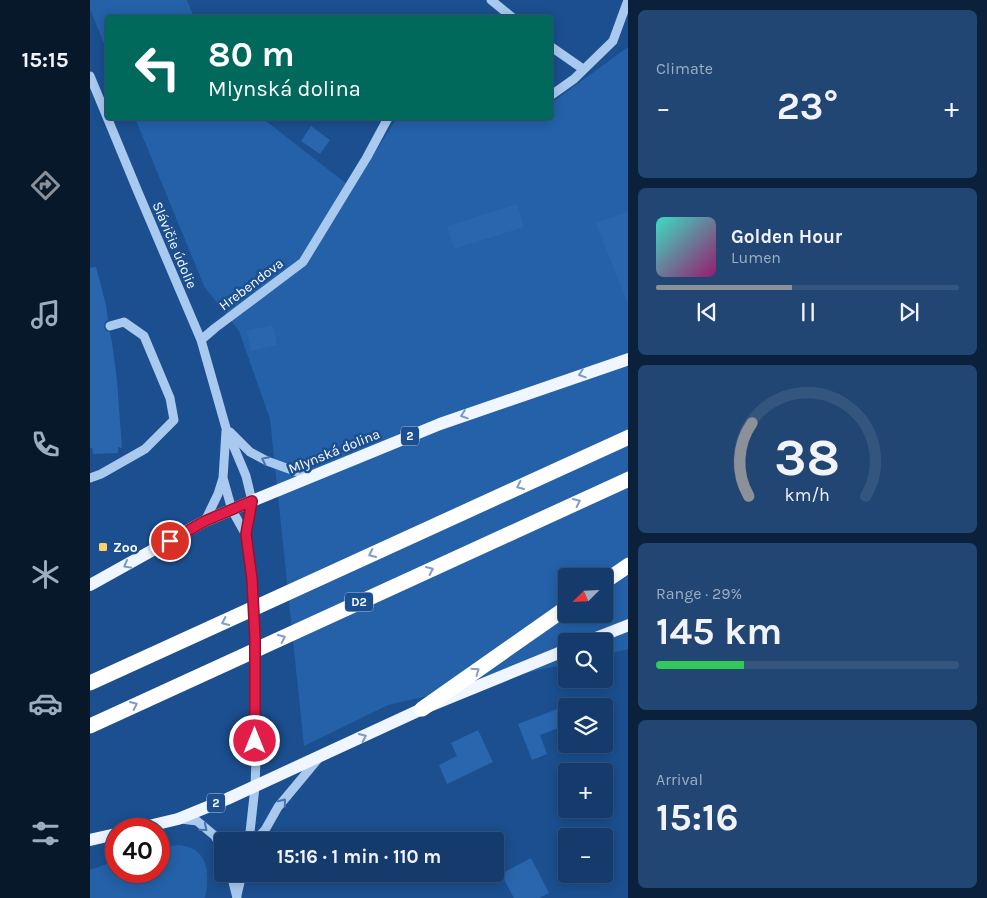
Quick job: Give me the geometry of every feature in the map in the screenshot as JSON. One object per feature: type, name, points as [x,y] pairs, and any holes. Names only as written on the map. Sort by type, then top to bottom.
[{"type":"highway","points":[[90,683],[628,437]]},
{"type":"highway","name":"D2","points":[[90,726],[628,479]]},
{"type":"highway","points":[[613,576],[628,565]]},
{"type":"highway","points":[[422,709],[558,614]]},
{"type":"main road","name":"Mlynská dolina","points":[[90,585],[205,521],[252,501],[440,424],[628,359]]},
{"type":"main road","points":[[607,633],[628,624]]},
{"type":"main road","points":[[422,709],[558,653]]},
{"type":"main road","name":"2","points":[[170,820],[255,787],[422,709]]},
{"type":"main road","points":[[90,840],[105,837]]},
{"type":"street","points":[[491,0],[509,15]]},
{"type":"street","points":[[553,94],[574,79],[613,41],[628,0]]},
{"type":"street","points":[[553,48],[583,70]]},
{"type":"street","name":"Slávičie údolie","points":[[90,76],[105,112]]},
{"type":"street","name":"Slávičie údolie","points":[[108,120],[201,340],[226,428],[246,476],[252,501]]},
{"type":"street","name":"Hrebendova","points":[[201,340],[303,262],[367,157],[387,120]]},
{"type":"street","points":[[90,478],[101,474],[145,449],[174,420],[170,398],[144,336],[124,322],[110,326]]},
{"type":"street","name":"Slávičie údolie","points":[[226,428],[250,452],[267,461],[310,477]]},
{"type":"street","name":"Slávičie údolie","points":[[205,521],[218,494],[223,478],[226,428]]},
{"type":"street","name":"Slávičie údolie","points":[[223,478],[232,510],[246,534]]},
{"type":"street","points":[[250,832],[256,759],[255,638],[252,579],[246,534],[252,501]]},
{"type":"street","points":[[263,832],[278,807],[319,758]]},
{"type":"street","points":[[178,818],[197,821],[214,835]]},
{"type":"street","points":[[233,882],[237,898]]},
{"type":"street","points":[[237,898],[240,882]]},
{"type":"shaded area","points":[[90,0],[187,0],[193,15],[105,15],[105,46],[90,9]]},
{"type":"shaded area","points":[[628,47],[628,649],[613,653],[613,633],[558,633],[558,666],[388,705],[304,746],[270,419],[239,331],[204,286],[136,120],[265,120],[352,188],[396,120],[553,120],[553,102]]},
{"type":"shaded area","points":[[178,845],[188,847],[201,856],[207,871],[205,898],[90,898],[90,870],[105,865],[105,883],[170,883],[170,846]]},
{"type":"building","points":[[311,126],[330,140],[320,154],[301,141]]},
{"type":"building","points":[[517,204],[524,227],[454,249],[447,226]]},
{"type":"building","points":[[628,211],[628,302],[627,302],[596,223]]},
{"type":"building","points":[[96,267],[108,320],[105,322],[104,327],[106,331],[110,332],[117,381],[122,448],[118,447],[118,453],[93,454],[92,448],[90,448],[90,268]]},
{"type":"building","points":[[272,325],[277,345],[251,351],[247,331]]},
{"type":"building","points":[[557,709],[558,711],[558,728],[540,735],[547,754],[532,760],[518,724]]},
{"type":"building","points":[[478,730],[493,762],[447,784],[439,765],[457,756],[451,743]]},
{"type":"building","points":[[531,858],[549,893],[539,898],[514,898],[504,880],[504,872]]},
{"type":"place","name":"Zoo","points":[[103,547]]},
{"type":"route","points":[[170,541],[205,521],[252,501],[246,534],[252,579],[255,638],[255,741]]}]
